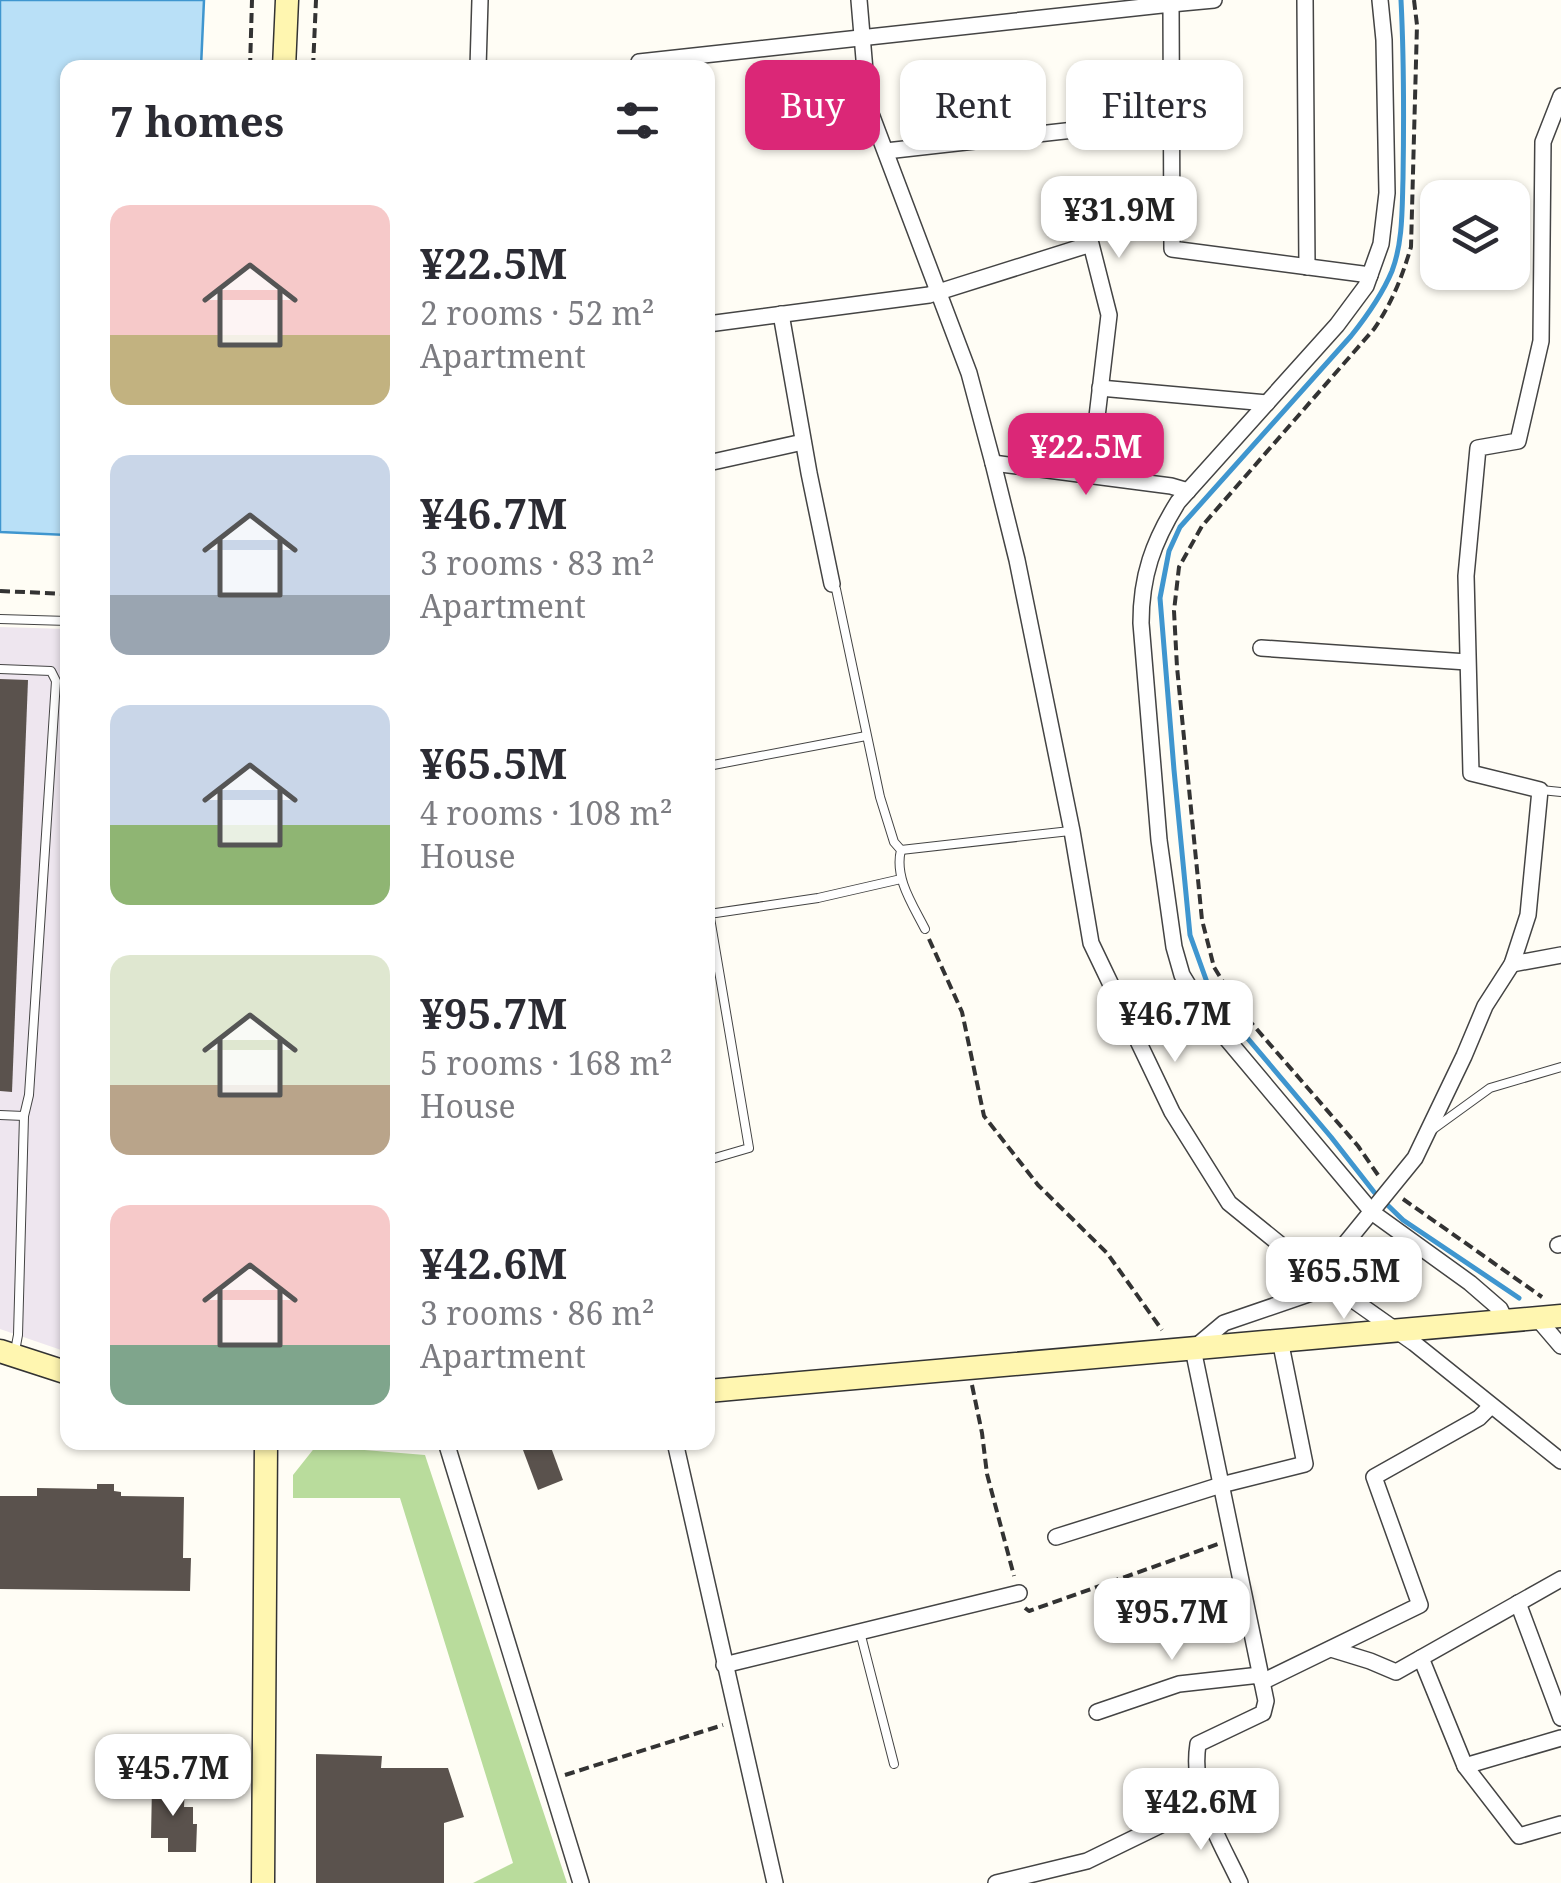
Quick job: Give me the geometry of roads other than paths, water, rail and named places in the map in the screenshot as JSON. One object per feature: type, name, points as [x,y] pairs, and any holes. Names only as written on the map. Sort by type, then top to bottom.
[{"type":"street","points":[[284,60],[287,0]]},
{"type":"street","points":[[478,60],[480,0]]},
{"type":"street","points":[[859,0],[864,60]]},
{"type":"street","points":[[658,60],[1214,0]]},
{"type":"street","points":[[1306,0],[1307,267]]},
{"type":"street","points":[[1380,0],[1388,192],[1382,244],[1366,286],[1337,325],[1188,491],[1159,536],[1144,576],[1141,624],[1160,840],[1174,947],[1182,975],[1206,1013],[1372,1213],[1470,1284],[1500,1309],[1506,1321]]},
{"type":"street","points":[[1171,4],[1171,60]]},
{"type":"street","points":[[1185,1350],[1224,1323],[1326,1281],[1415,1158],[1485,1006],[1512,964],[1528,915],[1540,790],[1472,773],[1466,576],[1478,448],[1518,441],[1541,342],[1543,142],[1561,96]]},
{"type":"street","points":[[886,151],[1066,131]]},
{"type":"street","points":[[880,136],[969,373],[993,463],[1017,560],[1092,943],[1172,1112],[1229,1203],[1561,1461]]},
{"type":"street","points":[[1172,150],[1172,249],[1370,275]]},
{"type":"street","points":[[715,323],[940,293],[1091,244],[1109,315],[1090,476]]},
{"type":"street","points":[[780,314],[832,584]]},
{"type":"street","points":[[1541,342],[1561,342]]},
{"type":"street","points":[[1100,388],[1267,403]]},
{"type":"street","points":[[715,461],[803,442]]},
{"type":"street","points":[[993,463],[1188,491]]},
{"type":"street","points":[[1261,648],[1468,662]]},
{"type":"street","points":[[1512,964],[1561,955]]},
{"type":"street","points":[[715,1390],[1506,1321],[1548,1311],[1561,1346]]},
{"type":"street","points":[[1056,1537],[1221,1485],[1305,1464],[1280,1340]]},
{"type":"street","points":[[1185,1350],[1221,1485],[1266,1702],[1263,1713],[1198,1744],[1195,1763],[1202,1805],[1240,1883]]},
{"type":"street","points":[[7,1353],[60,1371]]},
{"type":"street","points":[[1098,1712],[1180,1684],[1261,1679],[1420,1606],[1374,1478],[1478,1418],[1491,1406]]},
{"type":"street","points":[[263,1883],[266,1450]]},
{"type":"street","points":[[448,1450],[582,1883]]},
{"type":"street","points":[[678,1450],[775,1883]]},
{"type":"street","points":[[1331,1648],[1396,1672],[1561,1579]]},
{"type":"street","points":[[724,1665],[1018,1593]]},
{"type":"street","points":[[1518,1603],[1561,1718]]},
{"type":"street","points":[[1421,1658],[1465,1766],[1519,1836],[1561,1824]]},
{"type":"street","points":[[1465,1766],[1561,1738]]},
{"type":"street","points":[[996,1883],[1087,1861],[1202,1805]]},
{"type":"lane","points":[[832,584],[880,797],[900,850]]},
{"type":"lane","points":[[0,619],[60,621]]},
{"type":"lane","points":[[0,668],[51,671],[56,681],[29,1095],[24,1116],[18,1335],[7,1353]]},
{"type":"lane","points":[[715,765],[866,736]]},
{"type":"lane","points":[[1540,790],[1561,792]]},
{"type":"lane","points":[[900,850],[1072,831]]},
{"type":"lane","points":[[900,850],[901,879],[925,929]]},
{"type":"lane","points":[[715,913],[818,898],[901,879]]},
{"type":"lane","points":[[715,949],[749,1148],[715,1158]]},
{"type":"lane","points":[[1428,1132],[1490,1088],[1561,1067]]},
{"type":"lane","points":[[0,1115],[24,1116]]},
{"type":"lane","points":[[860,1632],[894,1764]]},
{"type":"water","points":[[0,0],[204,0],[201,60],[60,60],[60,535],[0,532]]},
{"type":"waterway","points":[[1401,0],[1403,179],[1396,260],[1384,288],[1357,328],[1180,527],[1169,551],[1160,598],[1174,770],[1190,935],[1208,985],[1222,1008],[1374,1192],[1403,1220],[1519,1298]]}]
